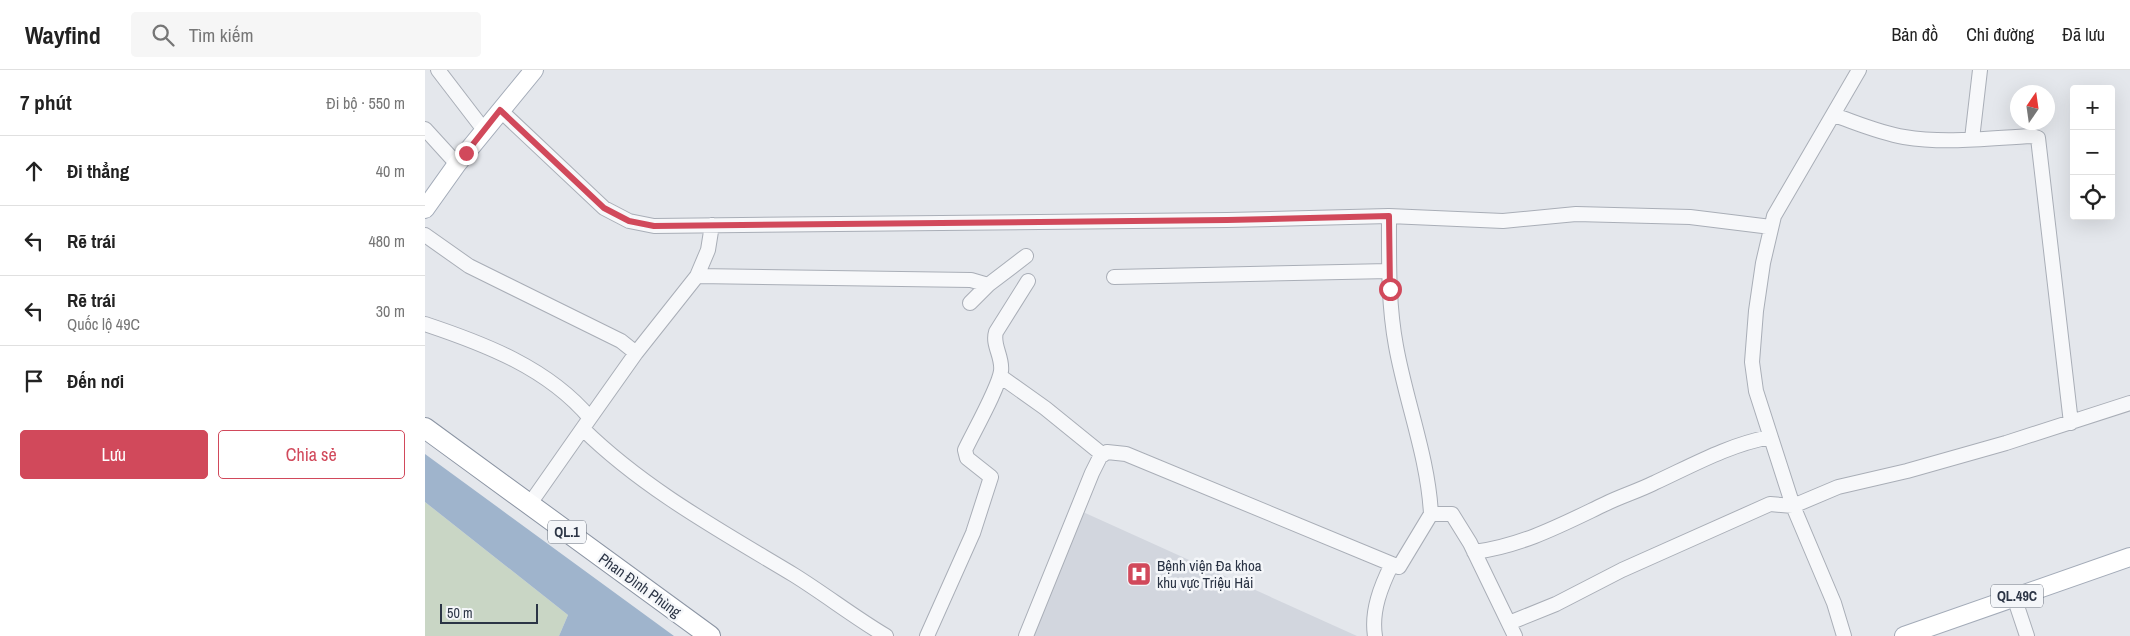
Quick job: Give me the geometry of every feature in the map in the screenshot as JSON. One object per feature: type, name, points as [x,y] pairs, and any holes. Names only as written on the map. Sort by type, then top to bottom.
[{"type":"highway","name":"Phan Đình Phùng","points":[[425,428],[710,636]]},
{"type":"main road","points":[[425,209],[457,164],[534,70]]},
{"type":"main road","name":"QL.49C","points":[[1908,635],[2130,557]]},
{"type":"street","points":[[438,70],[484,130]]},
{"type":"street","points":[[1844,636],[1834,603],[1793,506],[1756,391],[1752,362],[1756,311],[1771,227],[1781,202],[1859,70]]},
{"type":"street","points":[[1972,140],[1979,70]]},
{"type":"street","points":[[500,110],[604,208],[617,216],[647,225],[1227,220],[1389,216],[1487,221],[1576,214],[1690,217],[1771,227]]},
{"type":"street","points":[[1834,115],[1904,137],[1972,140],[2032,136],[2040,142],[2071,422]]},
{"type":"street","points":[[425,129],[457,164]]},
{"type":"street","points":[[1026,636],[1092,473],[1103,455],[1107,452],[1126,454],[1399,567],[1431,514],[1426,475],[1396,348],[1389,271],[1389,216]]},
{"type":"street","points":[[529,505],[636,353],[697,276],[708,250],[712,225]]},
{"type":"street","points":[[425,235],[469,266],[621,341],[636,353]]},
{"type":"street","points":[[971,302],[988,285],[1026,256]]},
{"type":"street","points":[[1114,277],[1389,271]]},
{"type":"street","points":[[697,276],[971,280],[988,285]]},
{"type":"street","points":[[927,636],[973,533],[991,477],[967,458],[965,452],[1000,376],[1001,362],[995,337],[1028,281]]},
{"type":"street","points":[[425,324],[505,354],[550,381],[578,404],[587,423],[609,455],[694,514],[816,589],[854,618],[886,636]]},
{"type":"street","points":[[1000,376],[1045,408],[1103,455]]},
{"type":"street","points":[[1509,623],[1556,604],[1622,570],[1770,504],[1793,506],[1838,487],[1916,468],[2130,403]]},
{"type":"street","points":[[1474,552],[1493,550],[1527,539],[1654,484],[1707,457],[1742,442],[1770,437]]},
{"type":"street","points":[[1431,514],[1452,514],[1474,552],[1515,636]]},
{"type":"street","points":[[1375,636],[1375,610],[1381,586],[1392,564]]},
{"type":"street","points":[[2014,597],[2027,636]]},
{"type":"shaded area","name":"Bệnh viện Đa khoa khu vực Triệu Hải","points":[[1083,512],[1357,636],[1033,636]]},
{"type":"green space","points":[[425,502],[568,615],[559,636],[425,636]]},
{"type":"water","points":[[425,454],[674,636],[559,636],[568,615],[425,502]]},
{"type":"place","name":"Bệnh viện Đa khoa khu vực Triệu Hải","points":[[1139,574]]},
{"type":"route","points":[[466,153],[500,110],[604,208],[629,221],[654,226],[1227,220],[1389,216],[1390,289]]}]
